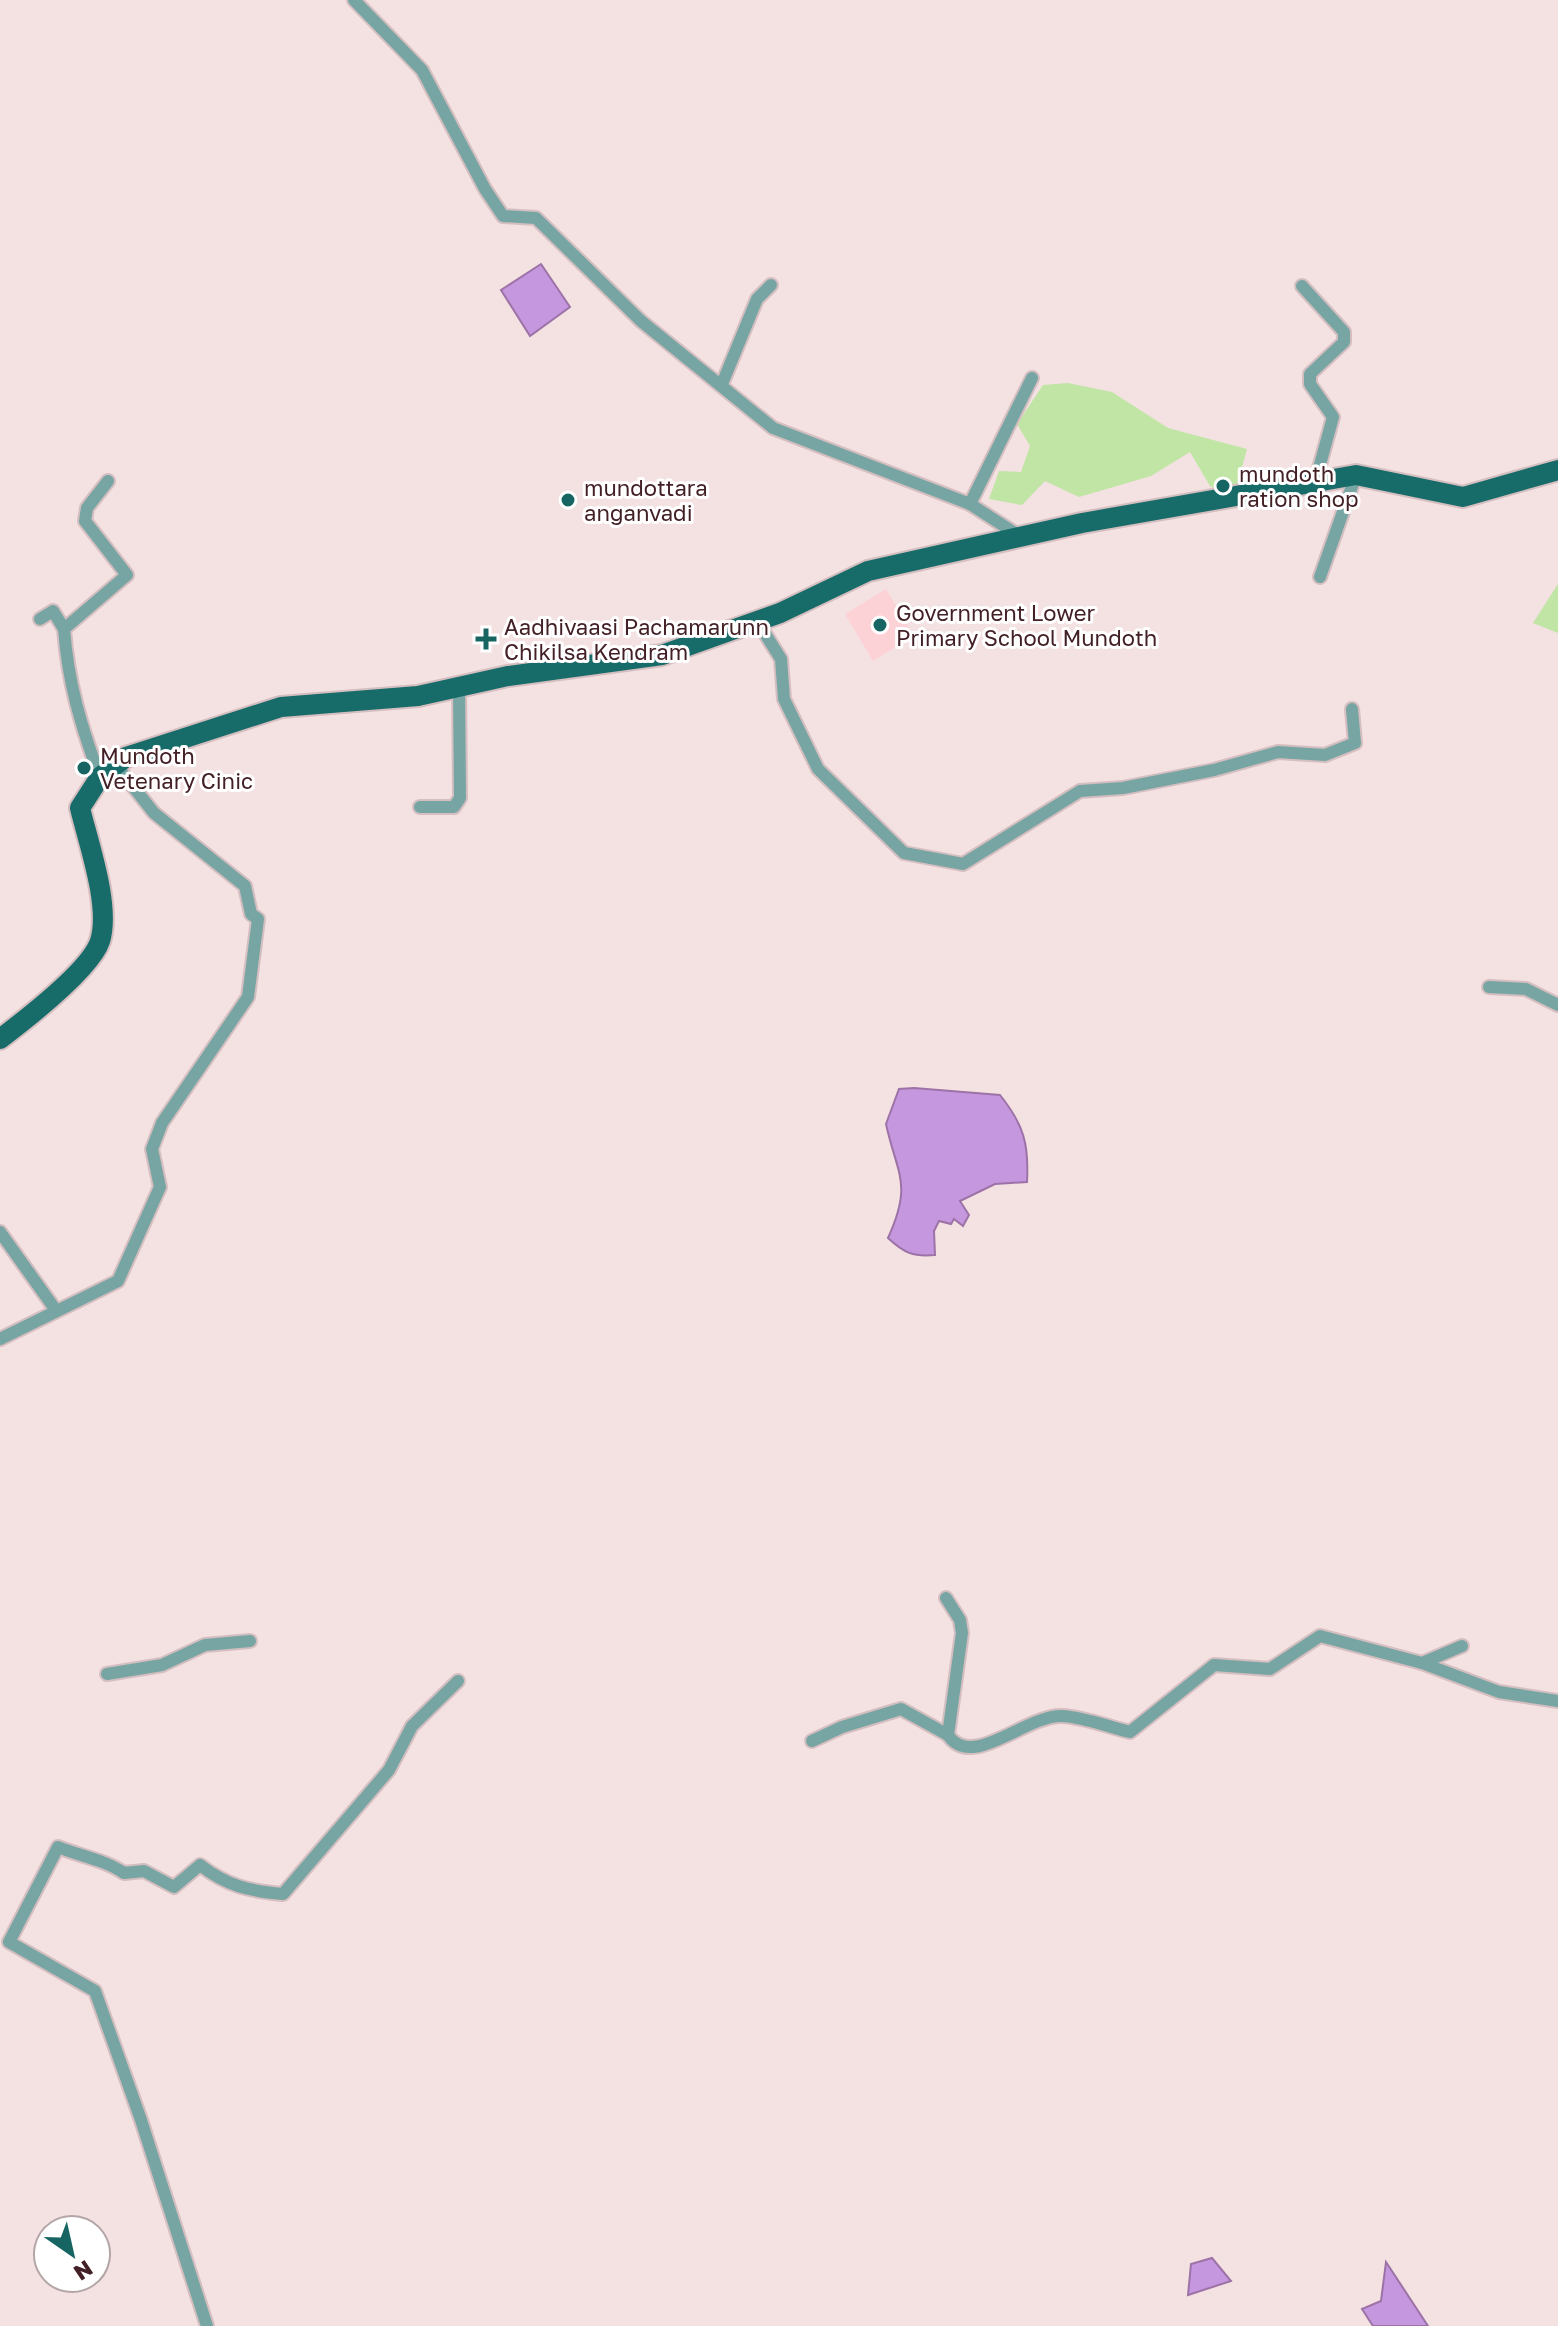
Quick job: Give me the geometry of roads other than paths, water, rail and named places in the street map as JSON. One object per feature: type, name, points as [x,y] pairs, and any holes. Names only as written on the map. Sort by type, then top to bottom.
[{"type":"main road","points":[[0,1039],[62,989],[100,941],[101,899],[80,808],[108,771],[126,757],[281,707],[418,696],[508,676],[662,655],[757,621],[868,571],[1021,537],[1356,475],[1463,497],[1558,470]]},
{"type":"street","points":[[354,0],[422,70],[503,216],[536,218],[641,321],[773,428],[970,504],[1021,537]]},
{"type":"street","points":[[722,384],[757,299],[771,285]]},
{"type":"street","points":[[1302,286],[1344,332],[1344,342],[1310,374],[1310,384],[1333,417],[1315,483]]},
{"type":"street","points":[[970,504],[1032,378]]},
{"type":"street","points":[[1320,577],[1356,475]]},
{"type":"street","points":[[64,629],[127,575],[85,521],[87,508],[108,481]]},
{"type":"street","points":[[0,1339],[55,1309],[118,1281],[160,1187],[152,1149],[162,1123],[248,997],[258,919],[251,914],[245,886],[154,813],[108,771],[78,721],[67,674],[64,629],[53,611],[40,619]]},
{"type":"street","points":[[757,621],[781,659],[784,699],[818,769],[904,853],[963,864],[1080,791],[1123,788],[1214,770],[1278,752],[1325,755],[1355,743],[1352,709]]},
{"type":"street","points":[[420,807],[454,807],[460,798],[459,687]]},
{"type":"street","points":[[1489,987],[1526,989],[1558,1005]]},
{"type":"street","points":[[0,1232],[55,1309]]},
{"type":"street","points":[[946,1598],[960,1620],[962,1633],[948,1735]]},
{"type":"street","points":[[812,1741],[842,1727],[901,1709],[948,1735],[953,1742],[977,1750],[1009,1732],[1062,1716],[1130,1732],[1214,1665],[1270,1669],[1320,1636],[1422,1663],[1499,1692],[1558,1701]]},
{"type":"street","points":[[107,1674],[162,1665],[205,1645],[250,1641]]},
{"type":"street","points":[[1422,1663],[1462,1646]]},
{"type":"street","points":[[207,2326],[111,2031],[95,1991],[9,1942],[58,1847],[97,1863],[110,1863],[124,1873],[144,1871],[174,1887],[200,1865],[218,1879],[244,1891],[283,1894],[389,1770],[412,1726],[458,1681]]},
{"type":"place","name":"mundoth ration shop","points":[[1223,486]]},
{"type":"place","name":"mundottara anganvadi","points":[[568,500]]},
{"type":"place","name":"Government Lower Primary School Mundoth","points":[[880,625]]},
{"type":"place","name":"Aadhivaasi Pachamarunn Chikilsa Kendram","points":[[486,639]]},
{"type":"place","name":"Mundoth Vetenary Cinic","points":[[84,768]]}]
